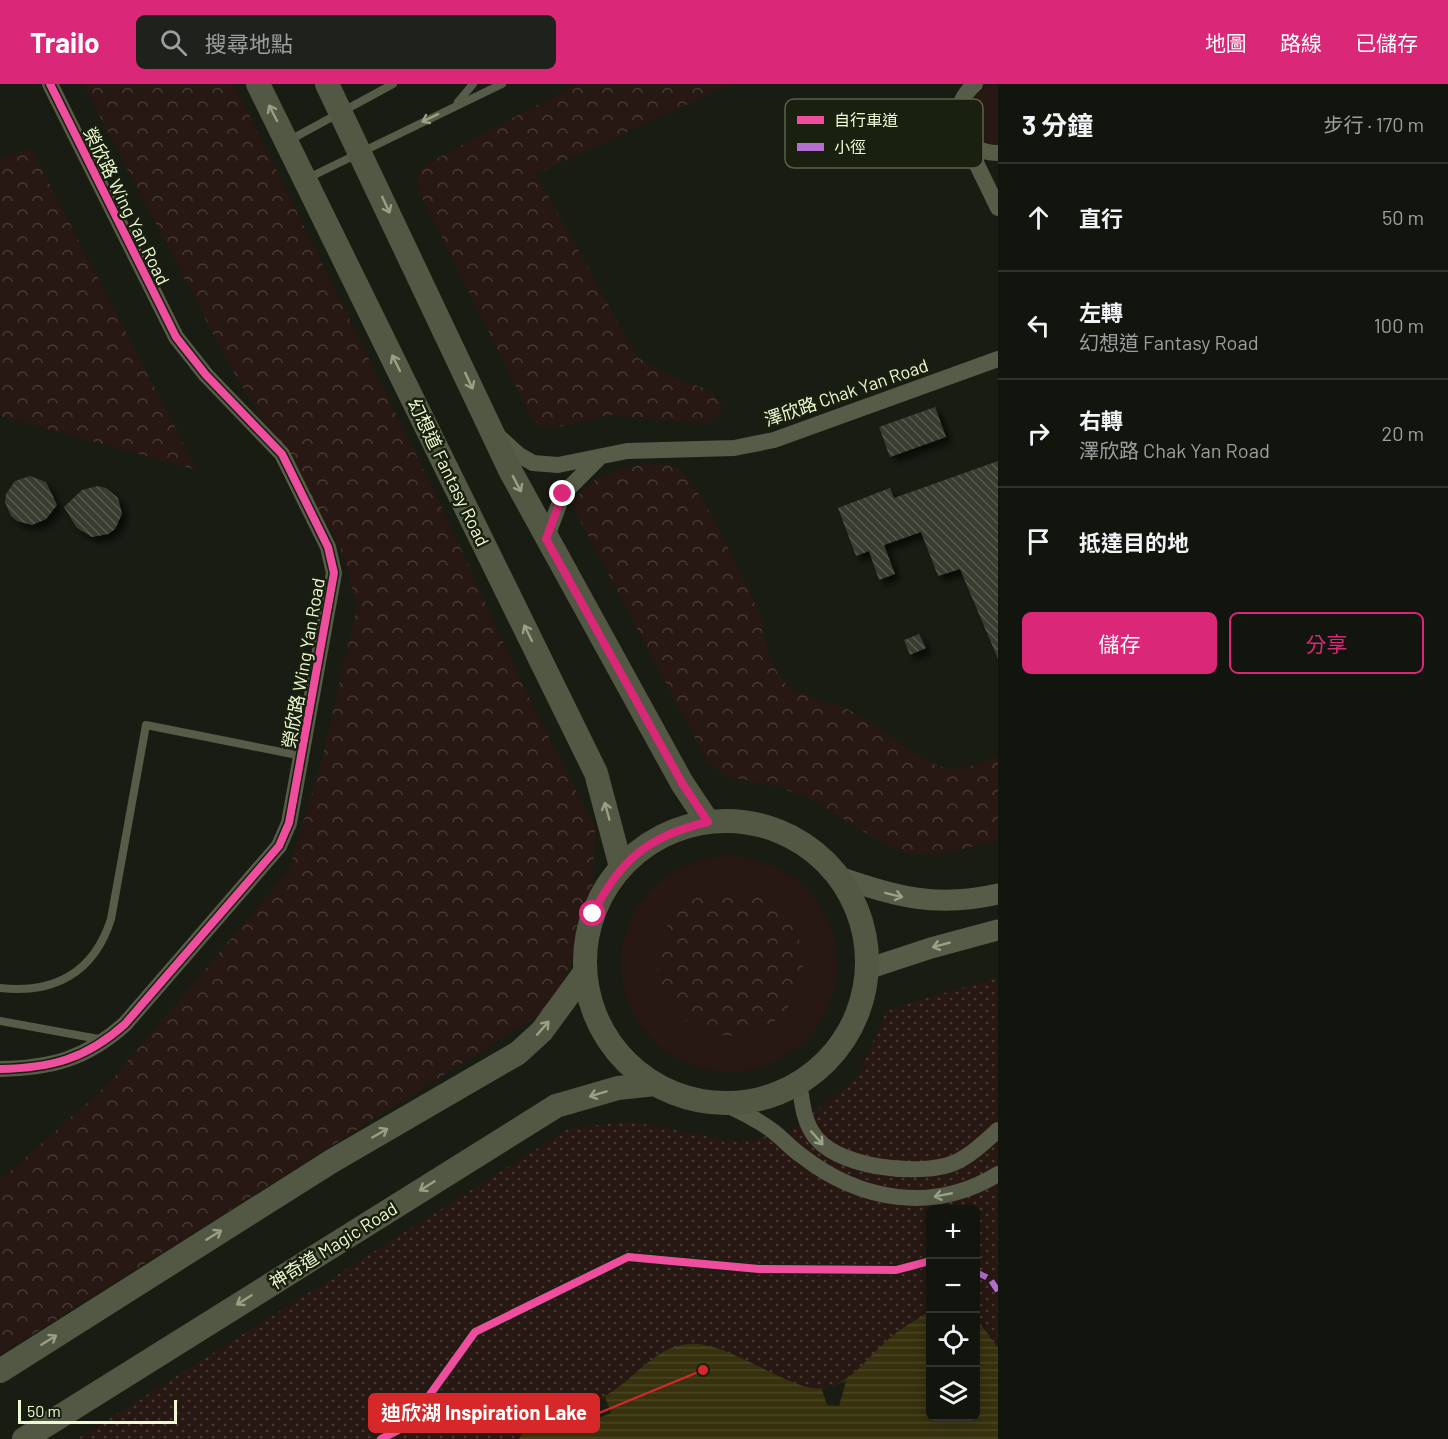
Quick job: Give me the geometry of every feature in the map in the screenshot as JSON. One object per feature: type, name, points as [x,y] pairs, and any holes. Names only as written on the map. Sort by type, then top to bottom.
[{"type":"main road","name":"幻想道 Fantasy Road","points":[[258,84],[597,773],[621,867]]},
{"type":"main road","points":[[327,84],[492,431],[546,539],[682,783],[708,822]]},
{"type":"main road","points":[[708,822],[756,824],[787,835],[815,853],[838,877],[858,916],[865,937],[867,969],[860,1008],[842,1044],[822,1066],[799,1083],[756,1100],[723,1103],[695,1100],[655,1084],[632,1067],[614,1047],[597,1018],[585,972],[585,949],[593,914],[605,889],[621,867],[640,849],[679,828],[708,822]]},
{"type":"main road","points":[[0,1371],[332,1161],[518,1053],[542,1031],[585,972]]},
{"type":"main road","name":"神奇道 Magic Road","points":[[24,1439],[556,1106],[618,1088],[655,1084]]},
{"type":"street","name":"榮欣路 Wing Yan Road","points":[[0,1069],[28,1069],[70,1059],[91,1051],[107,1040],[125,1024],[279,846],[290,823],[334,573],[328,547],[282,454],[206,375],[176,337],[50,84]]},
{"type":"street","points":[[962,99],[975,84]]},
{"type":"street","points":[[983,149],[998,153]]},
{"type":"street","points":[[989,189],[990,179],[998,162]]},
{"type":"street","points":[[979,168],[998,208]]},
{"type":"street","name":"澤欣路 Chak Yan Road","points":[[492,431],[519,455],[533,463],[558,465],[598,459],[627,451],[734,448],[774,441],[998,359]]},
{"type":"street","name":"澤欣路 Chak Yan Road","points":[[546,539],[563,494],[598,459]]},
{"type":"street","points":[[838,877],[879,891],[931,902],[972,899],[998,894]]},
{"type":"street","points":[[867,969],[931,948],[998,930]]},
{"type":"street","points":[[799,1083],[812,1133],[826,1147],[843,1157],[863,1163],[890,1167],[939,1167],[955,1163],[998,1130]]},
{"type":"street","points":[[723,1103],[753,1117],[802,1157],[832,1175],[883,1196],[905,1199],[947,1195],[998,1174]]},
{"type":"lane","points":[[287,141],[342,114],[393,84]]},
{"type":"lane","points":[[454,106],[473,84]]},
{"type":"lane","points":[[306,179],[502,84]]},
{"type":"lane","points":[[0,988],[28,989],[55,984],[78,971],[102,942],[111,919],[146,725],[302,756]]},
{"type":"lane","points":[[0,1021],[107,1040]]},
{"type":"green space","points":[[83,84],[234,84],[445,514],[523,686],[595,828],[592,899],[576,933],[571,963],[559,989],[545,1011],[0,1355],[0,1180],[109,1083],[289,870],[322,759],[357,607],[340,546],[230,366]]},
{"type":"green space","points":[[576,84],[732,84],[536,174],[638,358],[667,374],[713,392],[723,407],[710,424],[609,415],[558,427],[539,426],[531,417],[419,191],[417,173],[425,165]]},
{"type":"green space","points":[[992,84],[998,84],[998,147],[983,141],[983,99],[973,99]]},
{"type":"green space","points":[[31,148],[197,470],[0,416],[0,159]]},
{"type":"green space","points":[[646,464],[678,468],[698,494],[724,540],[764,623],[762,631],[772,662],[787,685],[802,694],[859,715],[912,752],[938,766],[949,769],[961,768],[998,756],[998,841],[937,855],[912,854],[884,844],[813,800],[776,786],[725,776],[707,761],[571,503],[596,479],[622,469]]},
{"type":"green space","points":[[729,856],[750,858],[770,864],[789,874],[805,888],[819,904],[829,923],[835,943],[837,964],[835,985],[829,1005],[819,1024],[805,1040],[789,1054],[770,1064],[750,1070],[729,1072],[708,1070],[688,1064],[669,1054],[653,1040],[639,1024],[629,1005],[623,985],[621,964],[623,943],[629,923],[639,904],[653,888],[669,874],[688,864],[708,858]]},
{"type":"green space","points":[[730,890],[758,895],[782,911],[798,935],[803,963],[798,991],[782,1015],[758,1031],[730,1036],[702,1031],[678,1015],[662,991],[657,963],[662,935],[678,911],[702,895]]},
{"type":"green space","points":[[998,977],[998,1439],[77,1439],[568,1129],[628,1121],[736,1142],[789,1132],[857,1078],[887,1010]]},
{"type":"shaded area","points":[[926,1313],[926,1421],[980,1421],[980,1323],[998,1348],[998,1439],[519,1439],[533,1421],[608,1394],[651,1360],[675,1347],[688,1344],[704,1345],[741,1358],[796,1384],[825,1388],[844,1380],[860,1368],[881,1346]]},
{"type":"pier","points":[[846,1381],[839,1406],[827,1405],[822,1389]]},
{"type":"pier","points":[[605,1397],[611,1413],[596,1419],[590,1402]]},
{"type":"building","points":[[935,407],[946,437],[890,457],[879,427]]},
{"type":"building","points":[[998,461],[998,659],[960,569],[938,576],[921,532],[884,545],[895,574],[879,580],[869,551],[856,556],[838,508],[890,488],[894,498]]},
{"type":"building","points":[[30,476],[46,482],[57,505],[46,519],[32,525],[17,521],[11,516],[5,502],[6,494],[15,481]]},
{"type":"building","points":[[98,486],[106,488],[118,498],[122,514],[115,529],[108,534],[92,537],[77,528],[64,507],[82,490]]},
{"type":"building","points":[[919,634],[926,648],[910,655],[904,640]]},
{"type":"marked path","points":[[980,1274],[990,1279],[998,1291]]},
{"type":"cycle path","points":[[0,1069],[52,1064],[82,1053],[111,1036],[125,1024],[279,846],[289,823],[334,573],[328,547],[282,454],[206,375],[176,337],[50,84]]},
{"type":"cycle path","points":[[381,1439],[408,1425],[475,1332],[628,1257],[759,1269],[896,1270],[926,1262]]},
{"type":"place","name":"迪欣湖 Inspiration Lake","points":[[703,1370]]},
{"type":"route","points":[[563,494],[546,539],[682,783],[708,822],[679,828],[640,849],[621,867],[605,889],[593,914]]}]
